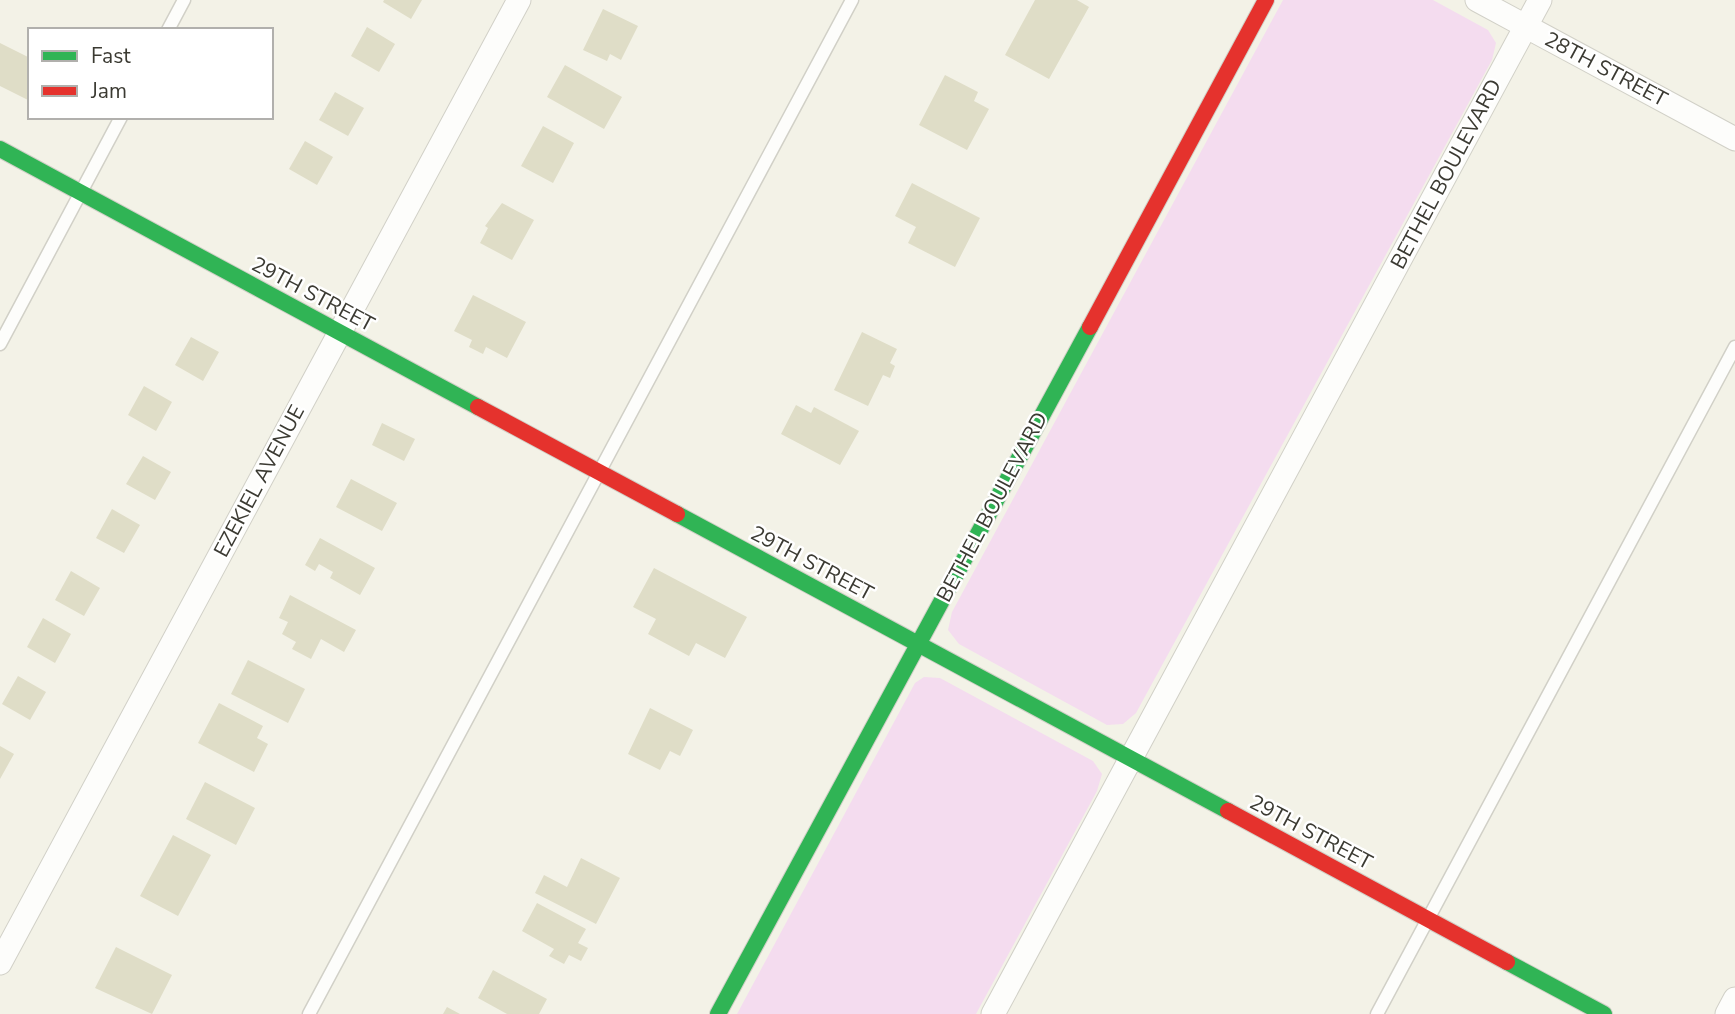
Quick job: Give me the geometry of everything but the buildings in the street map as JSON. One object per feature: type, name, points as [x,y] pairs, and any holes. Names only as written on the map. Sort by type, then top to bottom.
[{"type":"street","name":"EZEKIEL AVENUE","points":[[0,963],[519,0]]},
{"type":"street","name":"BETHEL BOULEVARD","points":[[718,1014],[1266,0]]},
{"type":"street","name":"28TH STREET","points":[[1478,0],[1735,139]]},
{"type":"street","name":"BETHEL BOULEVARD","points":[[993,1014],[1540,0]]},
{"type":"street","name":"29TH STREET","points":[[0,149],[1604,1014]]},
{"type":"street","points":[[1727,1014],[1735,999]]},
{"type":"lane","points":[[169,28],[184,0]]},
{"type":"lane","points":[[309,1014],[852,0]]},
{"type":"lane","points":[[0,344],[120,119]]},
{"type":"lane","points":[[1377,1014],[1735,347]]},
{"type":"shaded area","points":[[1283,0],[1433,0],[1488,30],[1496,43],[1492,60],[1136,713],[1123,724],[1107,725],[959,644],[948,630],[952,612]]},
{"type":"shaded area","points":[[924,677],[940,678],[1093,761],[1102,774],[1097,791],[976,1014],[737,1014],[915,683]]},
{"type":"traffic: fast","points":[[0,149],[478,407]]},
{"type":"traffic: fast","points":[[718,1014],[1090,327]]},
{"type":"traffic: fast","points":[[677,514],[1228,811]]},
{"type":"traffic: fast","points":[[1507,962],[1604,1014]]},
{"type":"traffic: jam","points":[[1090,327],[1266,0]]},
{"type":"traffic: jam","points":[[478,407],[677,514]]},
{"type":"traffic: jam","points":[[1228,811],[1507,962]]}]
